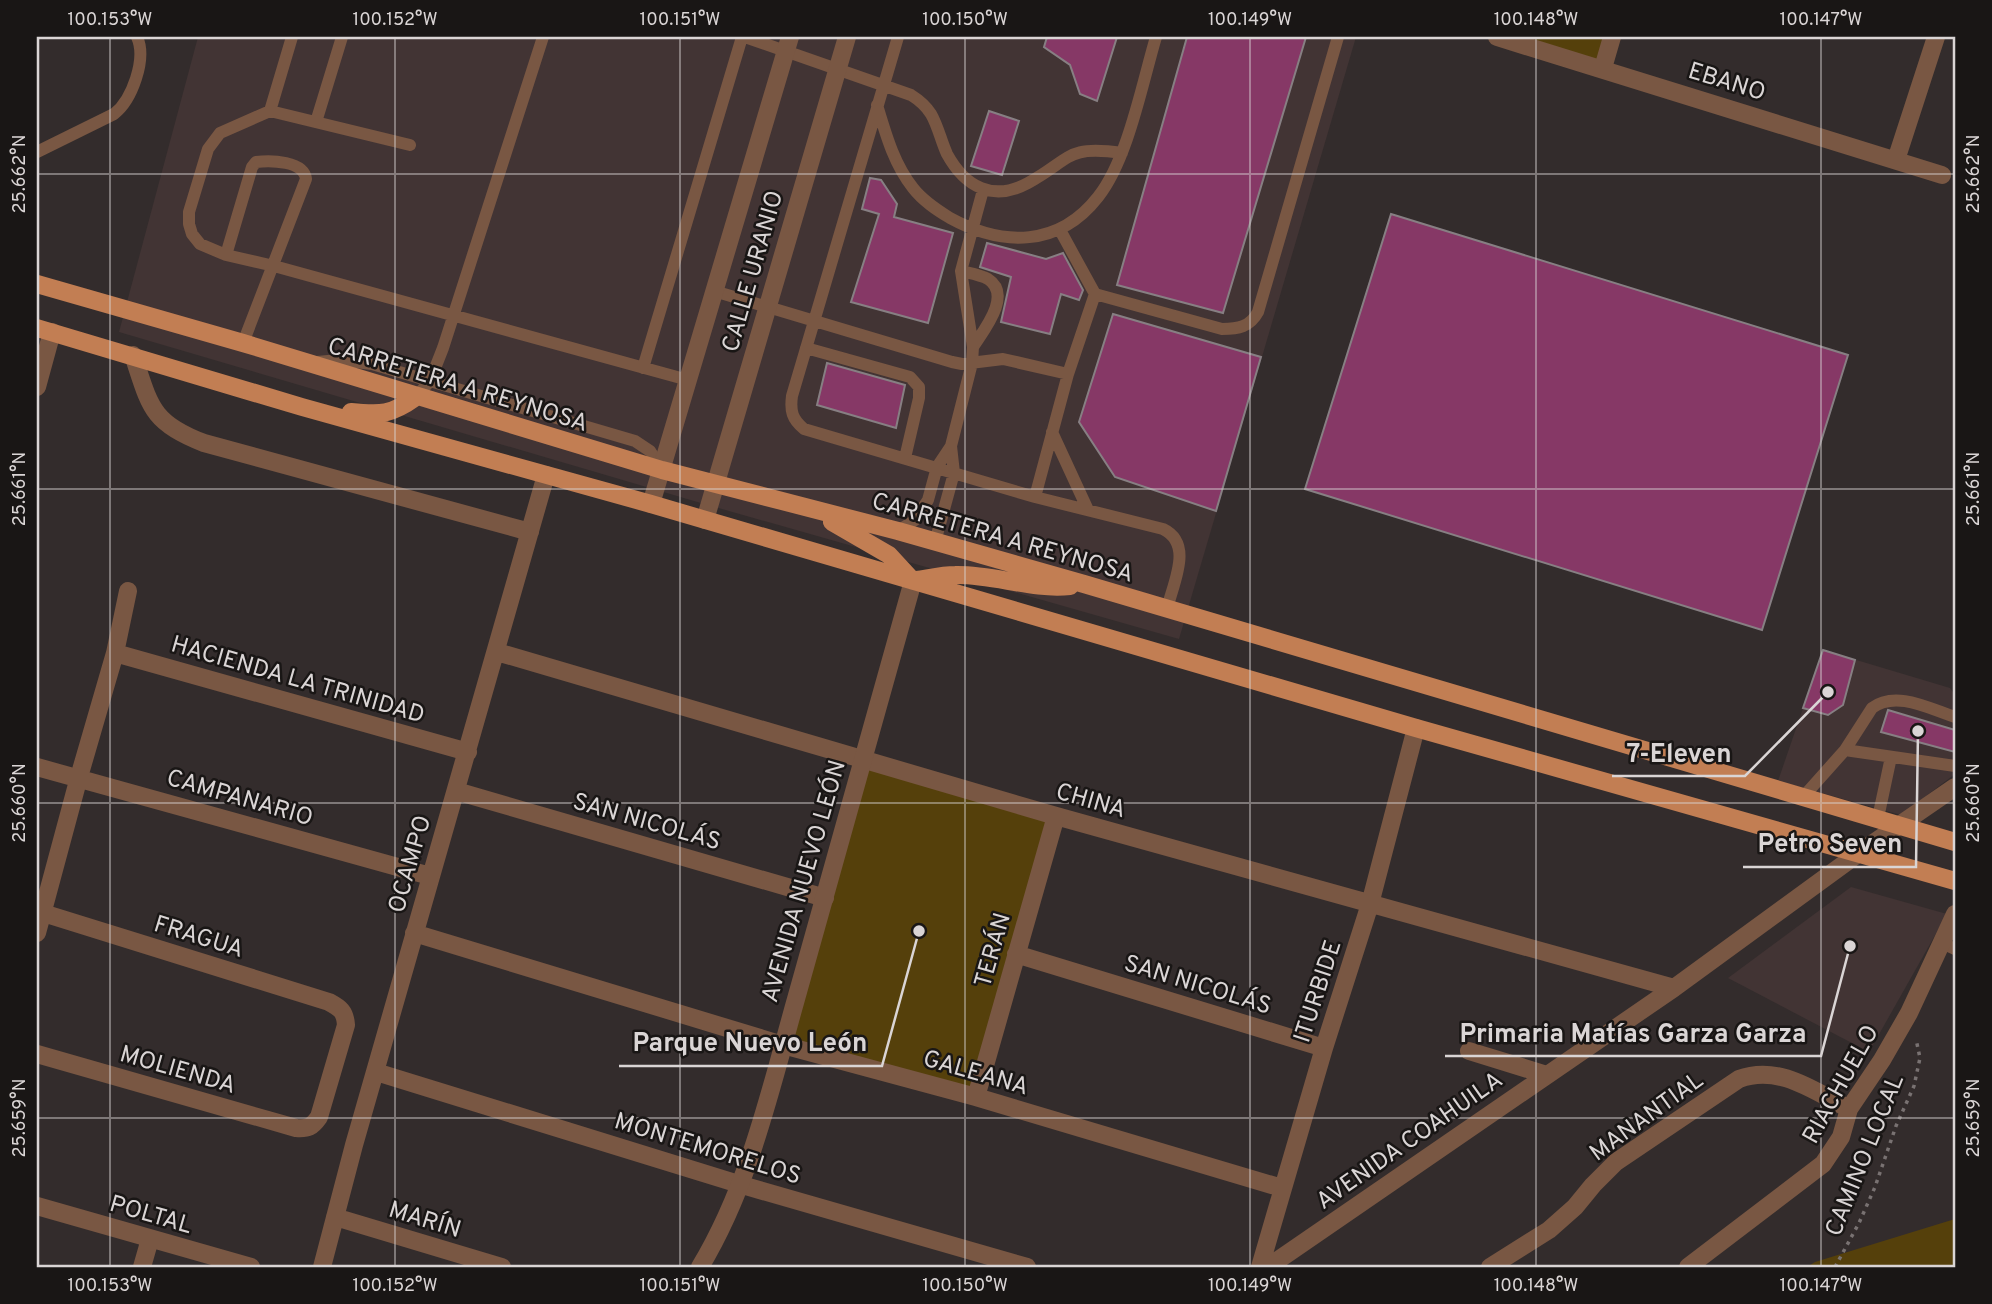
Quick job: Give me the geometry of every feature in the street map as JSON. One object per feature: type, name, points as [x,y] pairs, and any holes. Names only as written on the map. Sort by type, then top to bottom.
[{"type":"main road","name":"CARRETERA A REYNOSA","points":[[37,284],[243,343],[662,470],[898,531],[1084,584],[1955,842]]},
{"type":"main road","points":[[44,330],[302,407],[651,504],[1416,728],[1955,881]]},
{"type":"main road","points":[[302,407],[377,415],[394,412],[416,397]]},
{"type":"main road","points":[[810,510],[889,555],[913,581]]},
{"type":"main road","points":[[913,581],[956,575],[1032,586],[1084,584]]},
{"type":"street","name":"CALLE URANIO","points":[[705,520],[847,37]]},
{"type":"street","name":"EBANO","points":[[1497,37],[1942,175]]},
{"type":"street","points":[[1602,68],[1612,37]]},
{"type":"street","points":[[1896,160],[1936,37]]},
{"type":"street","name":"CALLE URANIO","points":[[651,504],[788,44]]},
{"type":"street","points":[[37,387],[44,330]]},
{"type":"street","points":[[133,355],[149,403],[164,422],[178,433],[204,443],[530,532]]},
{"type":"street","name":"OCAMPO","points":[[322,1267],[430,876],[497,652],[546,475]]},
{"type":"street","name":"AVENIDA NUEVO LEÓN","points":[[699,1267],[719,1235],[742,1185],[913,581]]},
{"type":"street","points":[[37,933],[115,653],[128,591]]},
{"type":"street","name":"CHINA","points":[[497,652],[1056,816],[1674,988]]},
{"type":"street","name":"HACIENDA LA TRINIDAD","points":[[115,653],[468,752]]},
{"type":"street","name":"ITURBIDE","points":[[1260,1267],[1324,1048],[1370,904],[1416,728]]},
{"type":"street","name":"CAMPANARIO","points":[[37,767],[430,876]]},
{"type":"street","name":"AVENIDA COAHUILA","points":[[1268,1267],[1674,988],[1859,853],[1955,787]]},
{"type":"street","name":"SAN NICOLÁS","points":[[456,791],[825,898]]},
{"type":"street","name":"TERÁN","points":[[976,1097],[1056,816]]},
{"type":"street","name":"FRAGUA","points":[[43,913],[340,1007],[346,1024],[319,1117],[307,1129]]},
{"type":"street","name":"RIACHUELO","points":[[1688,1267],[1823,1164],[1841,1137],[1849,1110],[1882,1060],[1948,946],[1955,914]]},
{"type":"street","name":"GALEANA","points":[[414,933],[783,1045],[976,1097],[1282,1188]]},
{"type":"street","name":"SAN NICOLÁS","points":[[1016,954],[1324,1048]]},
{"type":"street","points":[[1469,1051],[1548,1075]]},
{"type":"street","name":"MOLIENDA","points":[[37,1054],[307,1129]]},
{"type":"street","name":"MONTEMORELOS","points":[[376,1072],[742,1185],[1027,1267]]},
{"type":"street","name":"MANANTIAL","points":[[1490,1267],[1549,1230],[1575,1207],[1592,1185],[1616,1162],[1739,1079],[1753,1074],[1770,1073],[1795,1080],[1849,1110]]},
{"type":"street","name":"POLTAL","points":[[37,1206],[251,1267]]},
{"type":"street","name":"MARÍN","points":[[335,1217],[502,1267]]},
{"type":"street","points":[[142,1267],[149,1239]]},
{"type":"lane","points":[[37,152],[114,114],[123,106],[129,99],[138,67],[140,52],[137,37]]},
{"type":"lane","points":[[270,111],[292,37]]},
{"type":"lane","points":[[316,122],[342,37]]},
{"type":"lane","points":[[416,397],[430,381],[543,37]]},
{"type":"lane","points":[[643,368],[744,37],[788,44],[837,69],[911,95],[931,113],[948,156],[970,183],[983,190],[997,192],[1028,183],[1077,151],[1098,149],[1122,153]]},
{"type":"lane","points":[[898,37],[792,396],[792,415],[796,423],[804,429],[1035,497],[1163,529],[1177,540],[1180,557],[1167,609]]},
{"type":"lane","points":[[877,105],[892,152],[914,190],[932,207],[972,230],[1024,239],[1060,230],[1081,215],[1098,197],[1112,176],[1122,153],[1156,37]]},
{"type":"lane","points":[[1060,230],[1095,294],[1222,328],[1236,329],[1247,325],[1254,319],[1338,37]]},
{"type":"lane","points":[[410,145],[270,111],[220,133],[208,149],[189,212],[192,234],[200,244],[226,255],[688,380]]},
{"type":"lane","points":[[226,255],[252,167],[256,162],[300,167],[305,172],[306,179],[243,343]]},
{"type":"lane","points":[[898,531],[922,512],[928,500],[937,467],[951,446],[972,363],[973,347],[961,271],[983,190]]},
{"type":"lane","points":[[961,271],[989,279],[996,288],[997,299],[993,314],[973,347]]},
{"type":"lane","points":[[714,291],[952,362],[972,363],[1003,359],[1068,374]]},
{"type":"lane","points":[[1035,497],[1068,374],[1095,294]]},
{"type":"lane","points":[[806,348],[910,377],[919,387],[919,398],[905,458]]},
{"type":"lane","points":[[305,363],[355,361],[635,441],[650,451],[662,470]]},
{"type":"lane","points":[[1052,432],[1088,510]]},
{"type":"lane","points":[[935,542],[954,473],[951,446]]},
{"type":"lane","points":[[1804,796],[1845,750],[1872,708],[1885,700],[1905,701],[1955,717]]},
{"type":"lane","points":[[1845,750],[1955,766]]},
{"type":"lane","points":[[1878,818],[1891,757]]},
{"type":"path","name":"CAMINO LOCAL","points":[[1835,1267],[1875,1187],[1896,1126],[1914,1086],[1920,1058],[1909,1013]]},
{"type":"shaded area","points":[[198,37],[1356,37],[1179,639],[694,501],[119,332]]},
{"type":"shaded area","points":[[1497,37],[1612,37],[1603,68]]},
{"type":"shaded area","points":[[1823,650],[1950,688],[1955,695],[1955,774],[1901,815],[1778,781]]},
{"type":"shaded area","points":[[863,758],[1056,816],[976,1097],[783,1045]]},
{"type":"shaded area","points":[[1851,887],[1947,914],[1869,1052],[1728,978]]},
{"type":"shaded area","points":[[1955,1219],[1955,1267],[1807,1267],[1815,1262]]},
{"type":"building","points":[[1047,37],[1117,37],[1097,101],[1080,94],[1070,65],[1044,47]]},
{"type":"building","points":[[1187,37],[1306,37],[1223,313],[1117,285]]},
{"type":"building","points":[[989,111],[1019,121],[1002,175],[971,166]]},
{"type":"building","points":[[870,178],[881,180],[897,204],[894,217],[953,233],[928,323],[851,302],[879,214],[862,209]]},
{"type":"building","points":[[1391,214],[1848,355],[1762,630],[1305,489]]},
{"type":"building","points":[[987,243],[1046,259],[1063,253],[1083,290],[1079,300],[1061,294],[1050,334],[1001,322],[1011,277],[980,267]]},
{"type":"building","points":[[1113,314],[1261,357],[1216,511],[1115,477],[1079,422]]},
{"type":"building","points":[[827,363],[905,385],[896,428],[817,405]]},
{"type":"building","points":[[1823,650],[1855,660],[1843,705],[1828,715],[1803,708]]},
{"type":"building","points":[[1888,710],[1955,730],[1955,752],[1881,732]]},
{"type":"place","name":"7-Eleven","points":[[1828,692]]},
{"type":"place","name":"Petro Seven","points":[[1918,731]]},
{"type":"place","name":"Parque Nuevo León","points":[[919,931]]},
{"type":"place","name":"Primaria Matías Garza Garza","points":[[1850,946]]}]
